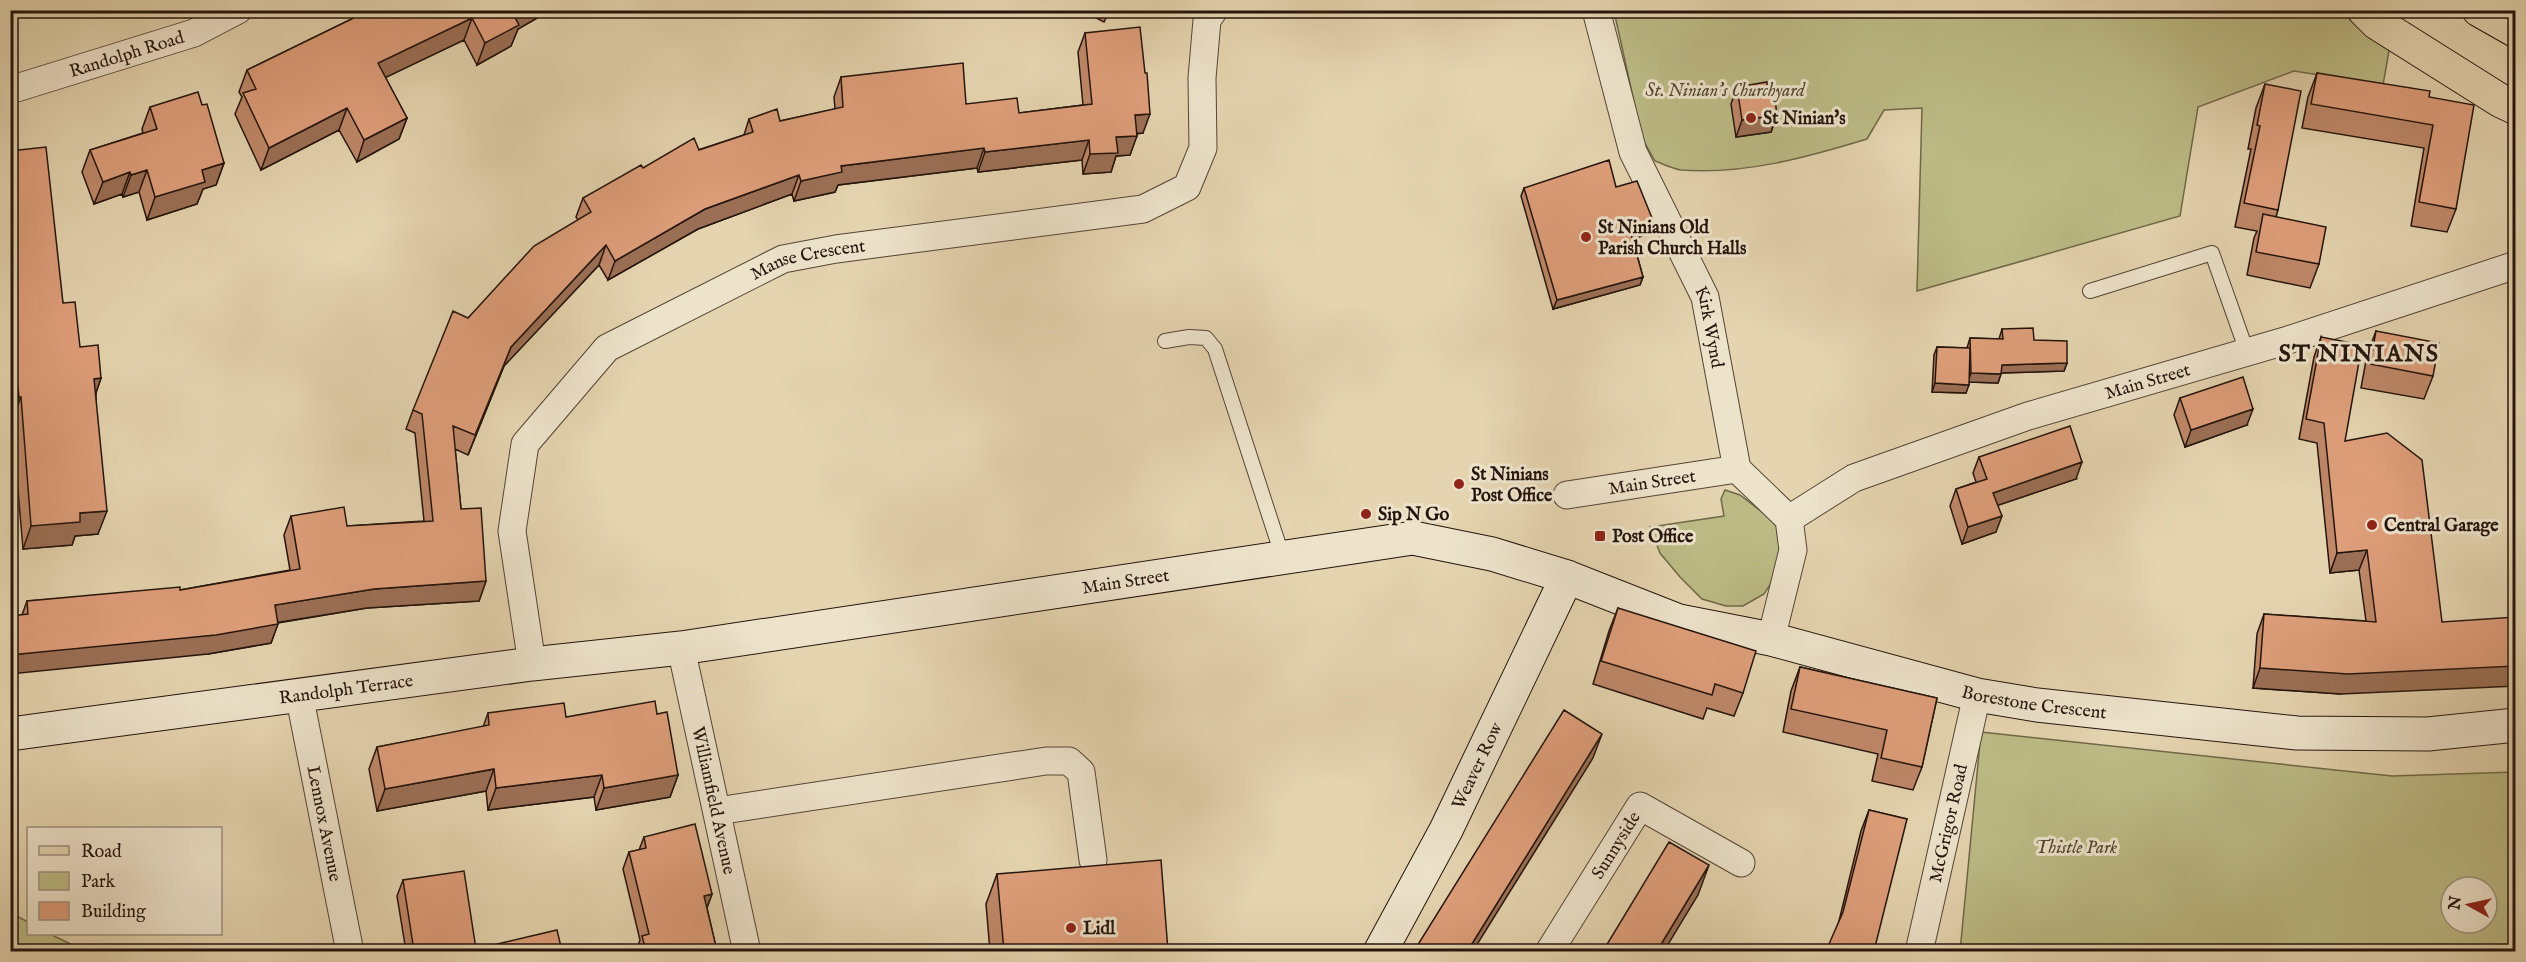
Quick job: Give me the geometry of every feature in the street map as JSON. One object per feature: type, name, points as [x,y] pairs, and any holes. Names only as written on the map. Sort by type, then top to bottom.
[{"type":"main road","points":[[2364,10],[2377,23],[2501,101],[2516,108]]},
{"type":"main road","points":[[2479,10],[2516,31]]},
{"type":"main road","name":"Main Street","points":[[681,648],[1413,538],[1492,554],[1567,577]]},
{"type":"main road","name":"Borestone Crescent","points":[[1567,577],[1679,621],[1771,639],[1977,695],[2037,705],[2297,733],[2428,734],[2516,725]]},
{"type":"main road","name":"Weaver Row","points":[[1380,951],[1446,830],[1567,577]]},
{"type":"main road","name":"Randolph Terrace","points":[[10,734],[532,664],[681,648]]},
{"type":"street","name":"Randolph Road","points":[[10,90],[194,33],[238,10]]},
{"type":"street","name":"Manse Crescent","points":[[532,664],[512,531],[525,444],[608,348],[783,259],[848,247],[1143,209],[1187,187],[1203,148],[1202,78],[1207,20],[1214,10]]},
{"type":"street","name":"Kirk Wynd","points":[[1596,10],[1633,152],[1705,297],[1737,469]]},
{"type":"street","name":"Main Street","points":[[1789,519],[1854,478],[2028,416],[2247,352],[2516,265]]},
{"type":"street","name":"Main Street","points":[[1567,495],[1737,469]]},
{"type":"street","points":[[1737,469],[1789,519],[1792,550],[1771,639]]},
{"type":"street","name":"Williamfield Avenue","points":[[681,648],[747,951]]},
{"type":"street","name":"Lennox Avenue","points":[[298,694],[350,951]]},
{"type":"street","name":"McGrigor Road","points":[[1919,951],[1977,695]]},
{"type":"street","points":[[717,811],[1046,761],[1069,761],[1081,772],[1093,860]]},
{"type":"street","name":"Sunnyside","points":[[1549,951],[1640,806],[1741,863]]},
{"type":"lane","points":[[2090,291],[2211,252],[2247,352]]},
{"type":"lane","points":[[1165,341],[1189,337],[1206,338],[1215,349],[1282,558]]},
{"type":"green space","name":"St. Ninian's Churchyard","points":[[1614,11],[2396,11],[2383,85],[2294,71],[2198,107],[2180,216],[1917,291],[1922,108],[1884,110],[1867,139],[1799,158],[1728,170],[1675,169],[1655,161],[1642,138]]},
{"type":"green space","points":[[1725,490],[1740,495],[1774,521],[1781,536],[1776,576],[1764,594],[1743,606],[1726,606],[1702,599],[1660,553],[1650,527],[1724,516],[1721,499]]},
{"type":"green space","name":"Thistle Park","points":[[1981,732],[2392,776],[2515,772],[2515,951],[1960,952]]},
{"type":"green space","points":[[11,913],[27,921],[27,935],[52,935],[85,951],[11,951]]},
{"type":"building","points":[[370,10],[519,10],[513,14],[519,25],[485,43],[472,18],[378,63],[407,118],[364,140],[347,108],[269,148],[243,93],[256,89],[247,70]]},
{"type":"building","points":[[1140,27],[1150,114],[1135,115],[1137,136],[1116,137],[1118,153],[1090,154],[1089,140],[985,152],[984,148],[841,166],[842,172],[801,181],[799,175],[705,209],[615,261],[606,245],[511,347],[475,435],[453,426],[461,509],[481,508],[486,581],[374,589],[275,605],[278,624],[216,635],[10,655],[10,616],[28,614],[27,601],[180,587],[180,590],[300,569],[291,516],[344,507],[347,526],[433,521],[422,414],[413,410],[453,311],[468,318],[534,246],[591,212],[583,198],[641,165],[643,168],[694,138],[699,150],[753,132],[749,119],[777,109],[780,121],[843,107],[841,77],[963,63],[966,104],[1017,98],[1019,113],[1092,104],[1085,33]]},
{"type":"building","points":[[2317,73],[2430,91],[2429,97],[2474,105],[2456,209],[2419,202],[2433,125],[2311,104]]},
{"type":"building","points":[[1767,82],[1767,85],[1773,84],[1777,115],[1742,120],[1737,87]]},
{"type":"building","points":[[2265,84],[2301,91],[2278,210],[2244,203],[2260,126],[2257,125]]},
{"type":"building","points":[[198,92],[202,105],[207,104],[224,163],[202,170],[205,182],[155,197],[147,170],[131,175],[130,172],[103,182],[90,150],[157,129],[150,107]]},
{"type":"building","points":[[46,147],[63,303],[75,302],[80,347],[98,345],[101,378],[94,379],[107,511],[80,513],[80,522],[31,526],[21,397],[19,397],[10,323],[10,151]]},
{"type":"building","name":"St Ninians Old Parish Church Halls","points":[[1609,160],[1616,187],[1637,181],[1654,223],[1631,234],[1643,277],[1557,300],[1524,188]]},
{"type":"building","points":[[2263,214],[2326,227],[2319,264],[2256,252]]},
{"type":"building","points":[[2033,328],[2034,340],[2067,341],[2067,363],[2002,365],[2001,374],[1971,373],[1970,338],[2003,339],[2002,329]]},
{"type":"building","points":[[2376,331],[2439,343],[2433,376],[2370,364]]},
{"type":"building","points":[[2321,337],[2362,345],[2345,441],[2387,433],[2422,460],[2442,622],[2516,617],[2516,666],[2348,674],[2260,668],[2264,614],[2376,622],[2367,550],[2337,553],[2324,423],[2306,419]]},
{"type":"building","points":[[1937,347],[1970,348],[1969,385],[1935,383]]},
{"type":"building","points":[[2243,377],[2253,409],[2191,430],[2180,398]]},
{"type":"building","points":[[2070,426],[2082,462],[1993,493],[2002,516],[1968,527],[1956,489],[1987,479],[1979,457]]},
{"type":"building","points":[[1618,608],[1756,651],[1743,693],[1715,684],[1712,695],[1601,661]]},
{"type":"building","points":[[1800,667],[1937,698],[1922,767],[1881,758],[1887,730],[1791,709]]},
{"type":"building","points":[[655,701],[657,714],[667,712],[678,775],[604,788],[602,775],[496,788],[494,769],[385,789],[377,747],[489,725],[488,713],[564,703],[566,717]]},
{"type":"building","points":[[1564,710],[1602,734],[1470,947],[1478,951],[1414,951]]},
{"type":"building","points":[[1869,810],[1907,819],[1874,951],[1826,951],[1843,912]]},
{"type":"building","points":[[695,824],[712,894],[704,896],[717,951],[646,951],[642,936],[649,934],[629,852],[646,848],[644,837]]},
{"type":"building","points":[[1669,842],[1709,865],[1657,951],[1603,951]]},
{"type":"building","points":[[1161,860],[1168,951],[1004,951],[997,874]]},
{"type":"building","points":[[464,871],[476,949],[557,930],[562,951],[414,951],[403,880]]},
{"type":"place","name":"St Ninian's","points":[[1751,118]]},
{"type":"place","name":"St Ninians Old Parish Church Halls","points":[[1586,237]]},
{"type":"place","name":"St Ninians Post Office","points":[[1459,484]]},
{"type":"place","name":"Sip N Go","points":[[1366,514]]},
{"type":"place","name":"Central Garage","points":[[2372,525]]},
{"type":"place","name":"Post Office","points":[[1600,536]]},
{"type":"place","name":"Lidl","points":[[1071,928]]},
{"type":"district","name":"ST NINIANS","points":[[2359,353]]}]
